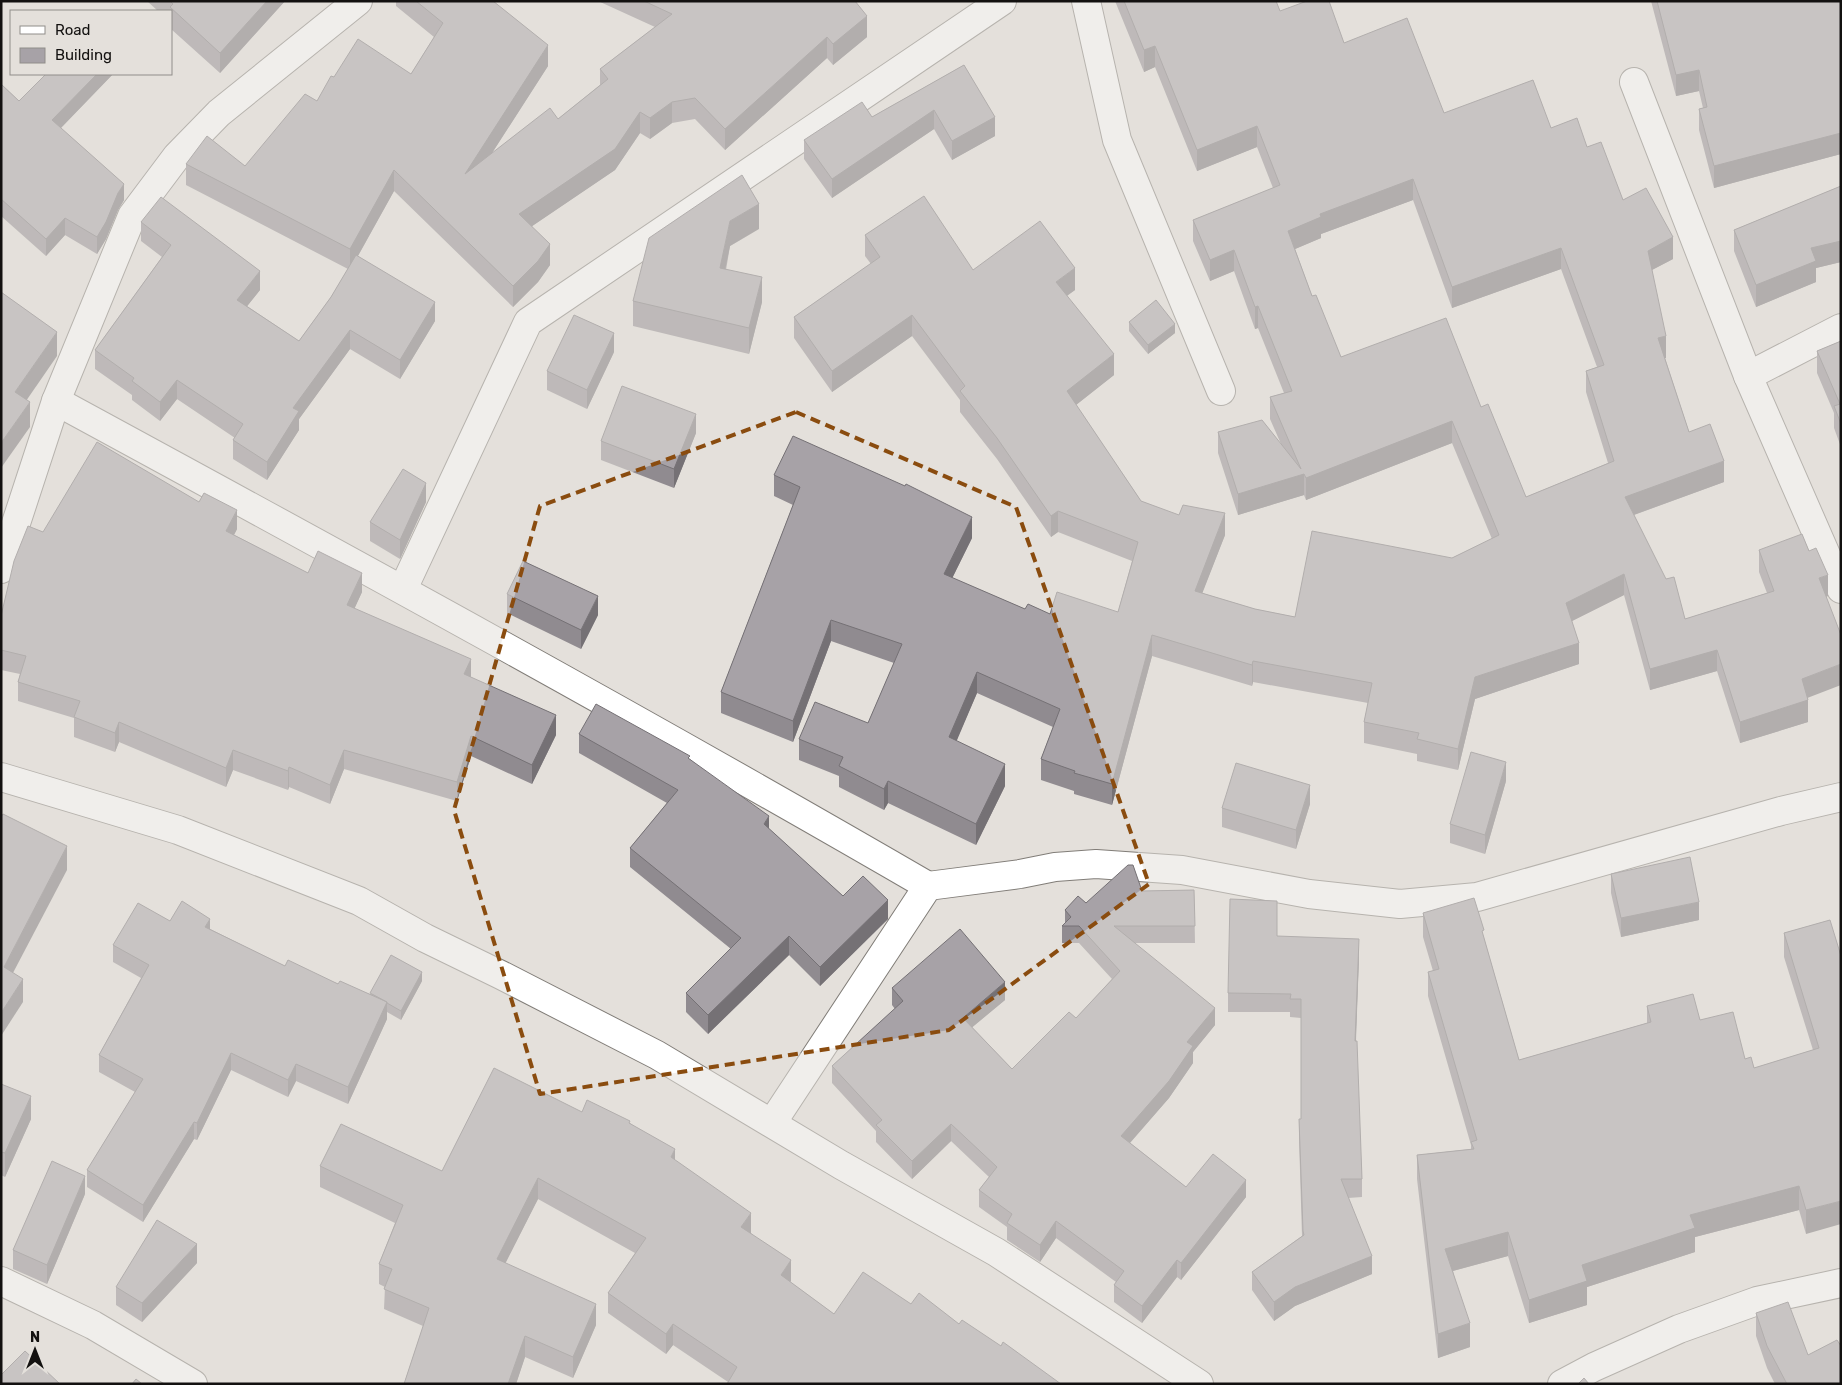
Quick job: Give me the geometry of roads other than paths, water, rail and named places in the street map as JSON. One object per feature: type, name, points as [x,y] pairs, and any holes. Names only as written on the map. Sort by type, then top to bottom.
[{"type":"street","points":[[1,568],[56,401],[132,216],[137,208],[177,156],[219,113],[358,1]]},
{"type":"street","points":[[403,590],[528,322],[1002,1]]},
{"type":"street","points":[[1086,1],[1118,140],[1221,391]]},
{"type":"street","points":[[1634,82],[1748,376],[1841,589]]},
{"type":"street","points":[[1748,376],[1841,328]]},
{"type":"street","points":[[56,401],[742,778],[928,886],[1020,874],[1055,867],[1096,864],[1182,870],[1309,894],[1400,904],[1477,897],[1781,811],[1841,797]]},
{"type":"street","points":[[1,777],[178,830],[359,901],[425,938],[501,974],[656,1055],[842,1165],[996,1252],[1199,1384]]},
{"type":"street","points":[[772,1123],[928,886]]},
{"type":"street","points":[[1,1281],[93,1325],[193,1384]]},
{"type":"street","points":[[1562,1384],[1594,1367],[1680,1329],[1757,1302],[1841,1283]]}]
